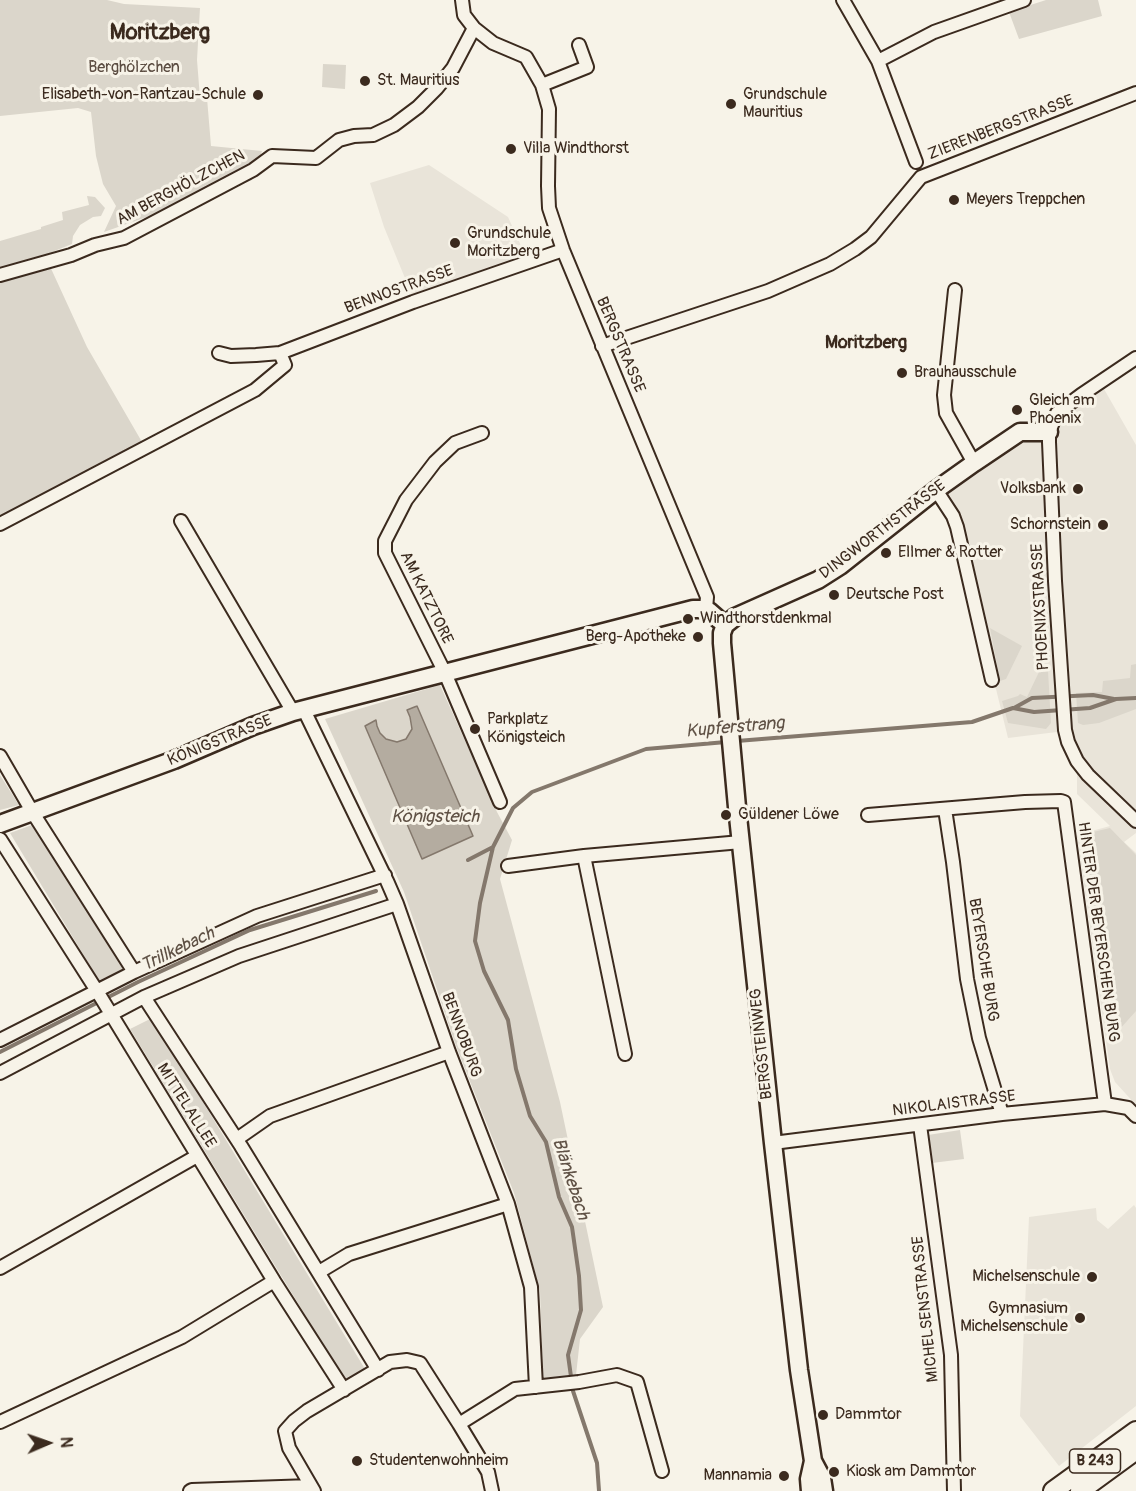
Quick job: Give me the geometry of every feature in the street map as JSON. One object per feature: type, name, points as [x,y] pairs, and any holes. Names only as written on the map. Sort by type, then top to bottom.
[{"type":"main road","name":"B 243","points":[[1053,1491],[1136,1431]]},
{"type":"main road","name":"B 243","points":[[1080,1491],[1136,1450]]},
{"type":"street","points":[[462,0],[464,15],[474,28]]},
{"type":"street","points":[[843,0],[878,61],[916,162]]},
{"type":"street","points":[[878,61],[934,32],[1024,0]]},
{"type":"street","name":"BERGSTRASSE","points":[[474,28],[493,43],[526,57],[542,84],[549,109],[549,208],[563,250],[707,597],[706,609]]},
{"type":"street","name":"AM BERGHÖLZCHEN","points":[[0,275],[71,255],[95,244],[124,238],[253,170],[272,156],[316,158],[339,140],[373,135],[394,125],[418,107],[437,88],[453,68],[474,28]]},
{"type":"street","points":[[542,84],[587,67],[579,45]]},
{"type":"street","name":"ZIERENBERGSTRASSE","points":[[602,346],[768,291],[830,264],[871,237],[921,177],[1136,93]]},
{"type":"street","name":"BENNOSTRASSE","points":[[219,353],[231,356],[280,352],[413,302],[563,250]]},
{"type":"street","points":[[955,290],[944,394],[946,412],[974,463]]},
{"type":"street","points":[[0,524],[255,390],[285,365],[280,352]]},
{"type":"street","points":[[1049,432],[1057,413],[1136,358]]},
{"type":"street","name":"DINGWORTHSTRASSE","points":[[725,625],[740,614],[818,580],[840,566],[936,490],[1020,432],[1049,432]]},
{"type":"street","name":"PHOENIXSTRASSE","points":[[1049,432],[1055,581],[1064,720],[1068,742],[1077,761],[1088,775],[1134,815]]},
{"type":"street","name":"AM KATZTORE","points":[[445,673],[385,553],[385,541],[406,500],[435,462],[455,443],[482,434]]},
{"type":"street","points":[[936,490],[953,516],[957,527],[992,680]]},
{"type":"street","name":"BENNOBURG","points":[[181,521],[299,711],[385,875],[397,904],[448,1052],[508,1204],[531,1287],[536,1387]]},
{"type":"street","points":[[706,609],[716,615],[725,625]]},
{"type":"street","name":"KÖNIGSTRASSE","points":[[0,824],[174,760],[253,726],[299,711],[682,612],[706,609]]},
{"type":"street","name":"BERGSTEINWEG","points":[[725,625],[722,644],[730,734],[773,1143],[799,1370],[813,1461],[822,1478],[824,1491]]},
{"type":"street","points":[[445,673],[500,802]]},
{"type":"street","points":[[0,756],[33,813],[134,972]]},
{"type":"street","name":"HINTER DER BEYERSCHEN BURG","points":[[945,809],[1025,802],[1064,802],[1105,1104]]},
{"type":"street","points":[[868,815],[945,809]]},
{"type":"street","name":"BEYERSCHE BURG","points":[[945,809],[967,979],[980,1038],[1002,1114]]},
{"type":"street","name":"MITTELALLEE","points":[[0,839],[344,1390]]},
{"type":"street","points":[[508,866],[584,856],[741,842]]},
{"type":"street","points":[[584,856],[625,1054]]},
{"type":"street","points":[[0,1040],[134,972],[257,916],[385,875]]},
{"type":"street","points":[[0,1073],[144,997],[239,956],[397,904]]},
{"type":"street","name":"MITTELALLEE","points":[[144,997],[237,1139],[378,1370]]},
{"type":"street","points":[[237,1139],[270,1116],[448,1052]]},
{"type":"street","name":"NIKOLAISTRASSE","points":[[773,1143],[1002,1114],[1105,1104],[1128,1108],[1136,1116]]},
{"type":"street","name":"MICHELSENSTRASSE","points":[[920,1125],[951,1354],[954,1491]]},
{"type":"street","points":[[0,1268],[197,1156]]},
{"type":"street","points":[[319,1272],[350,1254],[508,1204]]},
{"type":"street","points":[[0,1422],[182,1337],[274,1281]]},
{"type":"street","points":[[190,1491],[313,1489],[289,1448],[285,1431],[307,1411],[390,1362],[407,1360],[420,1364],[459,1424],[488,1472],[492,1491]]},
{"type":"street","points":[[459,1424],[515,1389],[617,1375],[638,1382],[662,1471]]},
{"type":"street","name":"BERGSTEINWEG","points":[[810,1491],[809,1479],[813,1461]]},
{"type":"shaded area","name":"Grundschule Moritzberg","points":[[429,165],[508,217],[527,259],[414,300],[384,227],[370,183]]},
{"type":"shaded area","points":[[1100,382],[1136,445],[1136,833],[1124,842],[1136,853],[1136,1105],[1115,1082],[1110,1069],[1077,835],[1110,826],[1077,794],[1077,761],[1065,731],[1008,738],[992,680],[957,527],[936,490],[974,463],[1041,431],[1057,413]]},
{"type":"shaded area","name":"Gymnasium Michelsenschule","points":[[1134,1205],[1136,1208],[1136,1406],[1059,1466],[1020,1416],[1029,1217],[1096,1208],[1097,1220],[1108,1229]]},
{"type":"green space","name":"Berghölzchen","points":[[0,0],[107,0],[124,4],[200,8],[197,60],[200,98],[207,98],[211,146],[262,151],[252,180],[104,232],[116,206],[103,184],[96,156],[91,112],[78,108],[0,116]]},
{"type":"green space","points":[[1046,0],[1098,0],[1102,16],[1019,39],[1009,12]]},
{"type":"green space","points":[[323,64],[346,65],[345,89],[322,87]]},
{"type":"green space","points":[[87,196],[95,197],[105,208],[101,216],[93,217],[80,225],[73,236],[72,244],[47,254],[48,262],[87,347],[142,442],[0,519],[0,241],[63,220],[62,212],[89,205]]},
{"type":"green space","points":[[990,628],[1022,646],[1006,679],[1000,681]]},
{"type":"green space","points":[[1136,664],[1136,709],[1099,723],[1083,725],[1078,723],[1076,693],[1102,692],[1103,681],[1130,678],[1131,665]]},
{"type":"green space","points":[[1048,671],[1051,723],[1046,729],[1008,723],[1002,701],[1020,694],[1027,697],[1039,672]]},
{"type":"green space","points":[[440,685],[497,812],[512,840],[500,879],[560,1102],[603,1307],[580,1339],[576,1375],[543,1378],[540,1291],[514,1193],[456,1046],[404,892],[325,719]]},
{"type":"green space","points":[[0,775],[19,805],[0,810]]},
{"type":"green space","points":[[32,825],[124,971],[101,984],[10,833]]},
{"type":"green space","points":[[1110,828],[1136,855],[1136,1011],[1109,1041],[1080,835]]},
{"type":"green space","points":[[152,1018],[365,1369],[345,1380],[130,1029]]},
{"type":"green space","points":[[960,1130],[964,1159],[932,1163],[928,1135]]},
{"type":"water","name":"Königsteich","points":[[417,706],[473,836],[422,859],[365,726],[376,720],[380,733],[386,739],[397,742],[406,739],[412,729],[407,710]]},
{"type":"waterway","name":"Kupferstrang","points":[[1014,708],[1032,698],[1093,695],[1114,699]]},
{"type":"waterway","name":"Kupferstrang","points":[[737,741],[972,722],[1013,708],[1034,712],[1090,708],[1116,699],[1136,698]]},
{"type":"waterway","name":"Blänkebach","points":[[599,1491],[597,1463],[573,1391],[568,1355],[581,1310],[572,1227],[559,1197],[546,1142],[530,1116],[516,1069],[508,1020],[484,971],[475,941],[480,903],[493,847],[513,808],[532,792],[646,749],[726,742]]},
{"type":"waterway","name":"Trillkebach","points":[[468,860],[493,847]]},
{"type":"waterway","name":"Trillkebach","points":[[0,1052],[138,982],[250,930],[376,891]]},
{"type":"place","name":"St. Mauritius","points":[[365,81]]},
{"type":"place","name":"Elisabeth-von-Rantzau-Schule","points":[[258,95]]},
{"type":"place","name":"Grundschule Mauritius","points":[[731,104]]},
{"type":"place","name":"Villa Windthorst","points":[[511,149]]},
{"type":"place","name":"Meyers Treppchen","points":[[954,200]]},
{"type":"place","name":"Grundschule Moritzberg","points":[[455,243]]},
{"type":"place","name":"Brauhausschule","points":[[902,373]]},
{"type":"place","name":"Gleich am Phoenix","points":[[1017,410]]},
{"type":"place","name":"Volksbank","points":[[1078,489]]},
{"type":"place","name":"Schornstein","points":[[1103,525]]},
{"type":"place","name":"Ellmer & Rotter","points":[[886,553]]},
{"type":"place","name":"Deutsche Post","points":[[834,595]]},
{"type":"place","name":"Windthorstdenkmal","points":[[688,619]]},
{"type":"place","name":"Berg-Apotheke","points":[[698,637]]},
{"type":"place","name":"Parkplatz Königsteich","points":[[475,729]]},
{"type":"place","name":"Güldener Löwe","points":[[726,815]]},
{"type":"place","name":"Michelsenschule","points":[[1092,1277]]},
{"type":"place","name":"Gymnasium Michelsenschule","points":[[1080,1318]]},
{"type":"place","name":"Dammtor","points":[[823,1415]]},
{"type":"place","name":"Studentenwohnheim","points":[[357,1461]]},
{"type":"place","name":"Kiosk am Dammtor","points":[[834,1472]]},
{"type":"place","name":"Mannamia","points":[[784,1476]]},
{"type":"district","name":"Moritzberg","points":[[160,33]]},
{"type":"district","name":"Moritzberg","points":[[866,343]]}]
